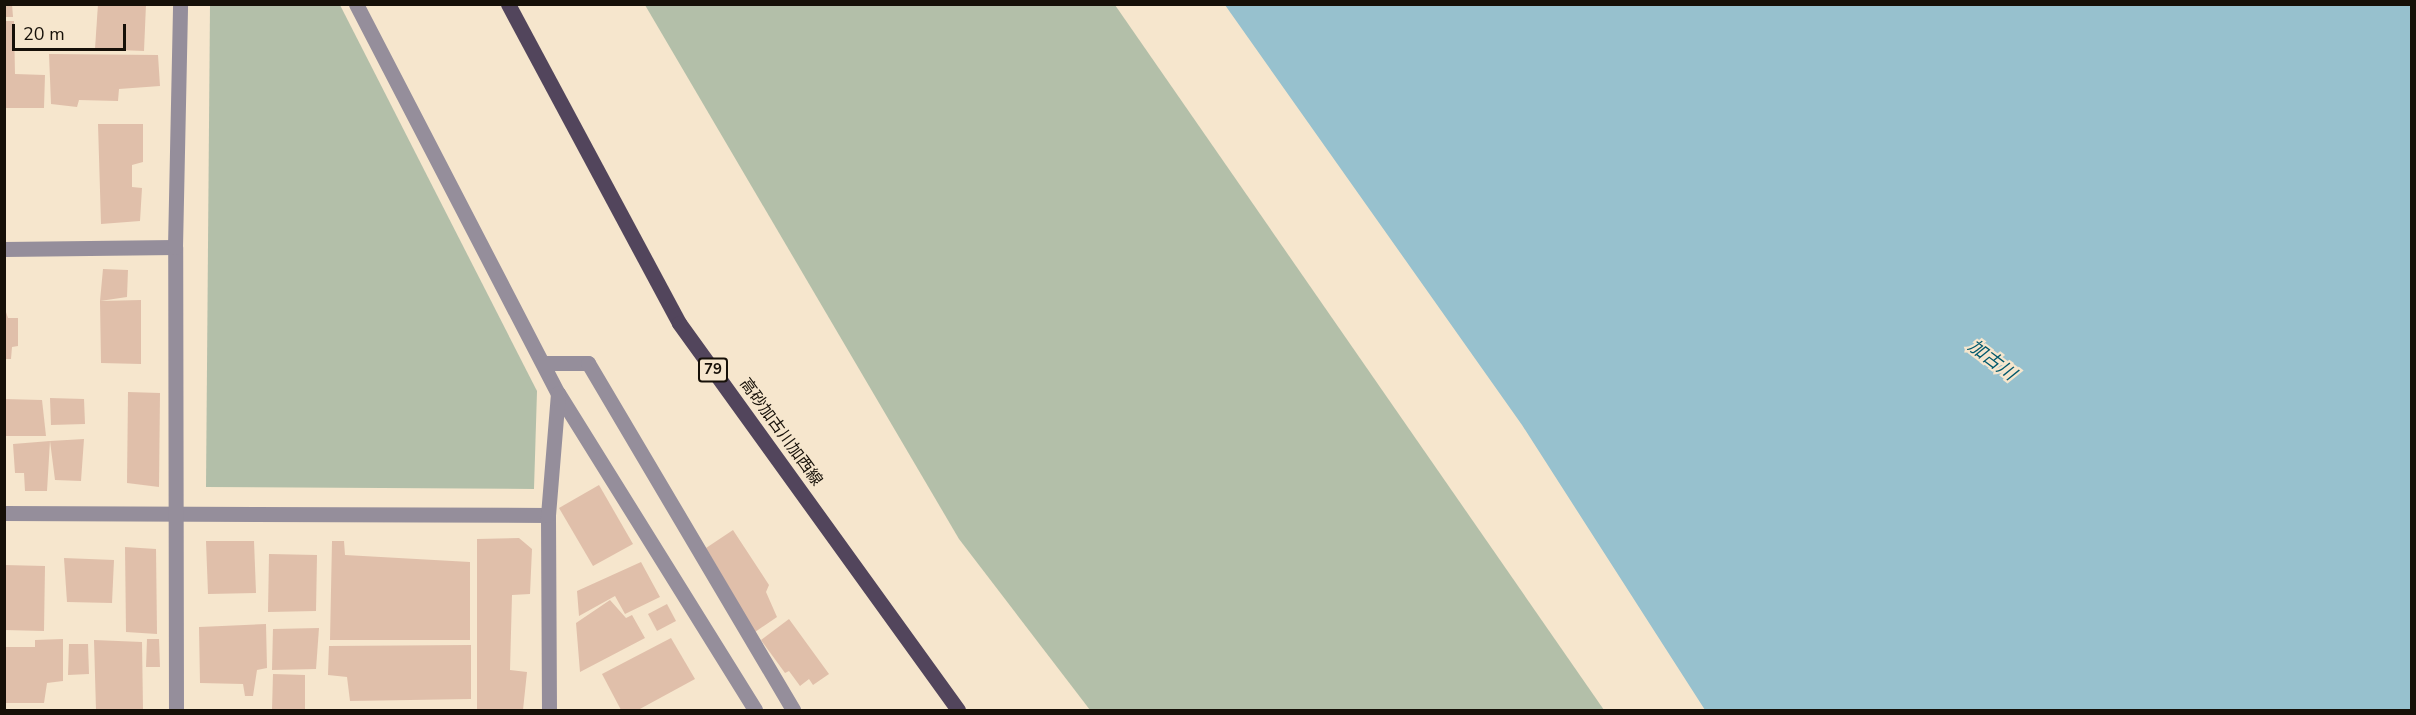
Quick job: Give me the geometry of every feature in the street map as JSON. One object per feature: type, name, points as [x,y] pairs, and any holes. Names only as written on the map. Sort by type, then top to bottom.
[{"type":"main road","name":"高砂加古川加西線","points":[[508,4],[679,323],[958,711]]},
{"type":"street","points":[[176,711],[175,246],[180,4]]},
{"type":"street","points":[[356,4],[558,393],[754,711]]},
{"type":"street","points":[[4,249],[175,246]]},
{"type":"street","points":[[543,363],[588,363],[793,711]]},
{"type":"street","points":[[549,711],[549,515],[558,393]]},
{"type":"street","points":[[4,513],[549,515]]},
{"type":"green space","points":[[210,5],[340,5],[537,391],[534,489],[206,487]]},
{"type":"green space","points":[[645,5],[1115,5],[1604,710],[1090,710],[959,539]]},
{"type":"water","name":"加古川","points":[[1225,5],[2411,5],[2411,710],[1705,710],[1522,425]]},
{"type":"building","points":[[4,4],[12,4],[13,17],[4,17]]},
{"type":"building","points":[[98,4],[146,4],[144,51],[95,49]]},
{"type":"building","points":[[4,21],[14,21],[15,74],[45,75],[44,108],[4,108]]},
{"type":"building","points":[[49,54],[158,55],[160,86],[119,89],[118,101],[79,100],[77,107],[51,104]]},
{"type":"building","points":[[98,124],[143,124],[143,162],[132,165],[132,187],[142,188],[140,221],[101,224]]},
{"type":"building","points":[[103,269],[128,270],[127,297],[100,301]]},
{"type":"building","points":[[141,300],[141,364],[101,363],[100,301]]},
{"type":"building","points":[[4,306],[8,318],[18,318],[18,346],[12,347],[11,359],[4,359]]},
{"type":"building","points":[[128,392],[160,393],[159,487],[127,483]]},
{"type":"building","points":[[50,398],[84,399],[85,424],[51,425]]},
{"type":"building","points":[[4,399],[42,400],[46,436],[4,436]]},
{"type":"building","points":[[84,439],[81,481],[55,480],[50,441]]},
{"type":"building","points":[[50,441],[47,491],[25,491],[24,473],[15,473],[13,444]]},
{"type":"building","points":[[599,485],[633,544],[593,566],[559,508]]},
{"type":"building","points":[[733,530],[769,585],[766,592],[777,617],[755,632],[706,548]]},
{"type":"building","points":[[519,538],[532,549],[530,594],[512,595],[510,670],[527,672],[523,710],[477,710],[477,539]]},
{"type":"building","points":[[206,541],[254,541],[256,593],[208,594]]},
{"type":"building","points":[[332,541],[344,541],[345,555],[470,562],[470,640],[330,640]]},
{"type":"building","points":[[125,547],[156,549],[157,634],[126,632]]},
{"type":"building","points":[[269,554],[317,555],[316,611],[268,612]]},
{"type":"building","points":[[64,558],[114,560],[112,603],[67,602]]},
{"type":"building","points":[[641,562],[660,597],[625,614],[615,596],[579,616],[577,591]]},
{"type":"building","points":[[4,565],[45,566],[44,631],[4,630]]},
{"type":"building","points":[[610,600],[626,618],[632,615],[645,638],[580,672],[576,623]]},
{"type":"building","points":[[667,604],[676,621],[657,631],[648,614]]},
{"type":"building","points":[[789,619],[829,674],[813,685],[809,679],[800,686],[789,671],[785,673],[761,640]]},
{"type":"building","points":[[266,624],[267,668],[257,670],[253,696],[245,696],[243,684],[200,683],[199,627]]},
{"type":"building","points":[[319,628],[316,669],[272,670],[273,629]]},
{"type":"building","points":[[671,638],[695,679],[638,710],[621,710],[602,674]]},
{"type":"building","points":[[63,639],[63,681],[47,683],[44,703],[4,703],[4,647],[35,647],[35,640]]},
{"type":"building","points":[[147,639],[159,639],[160,667],[146,667]]},
{"type":"building","points":[[94,640],[142,642],[143,710],[96,710]]},
{"type":"building","points":[[69,644],[88,644],[89,674],[68,675]]},
{"type":"building","points":[[471,645],[471,699],[350,701],[347,677],[328,675],[329,646]]},
{"type":"building","points":[[273,674],[305,675],[305,710],[272,710]]}]
